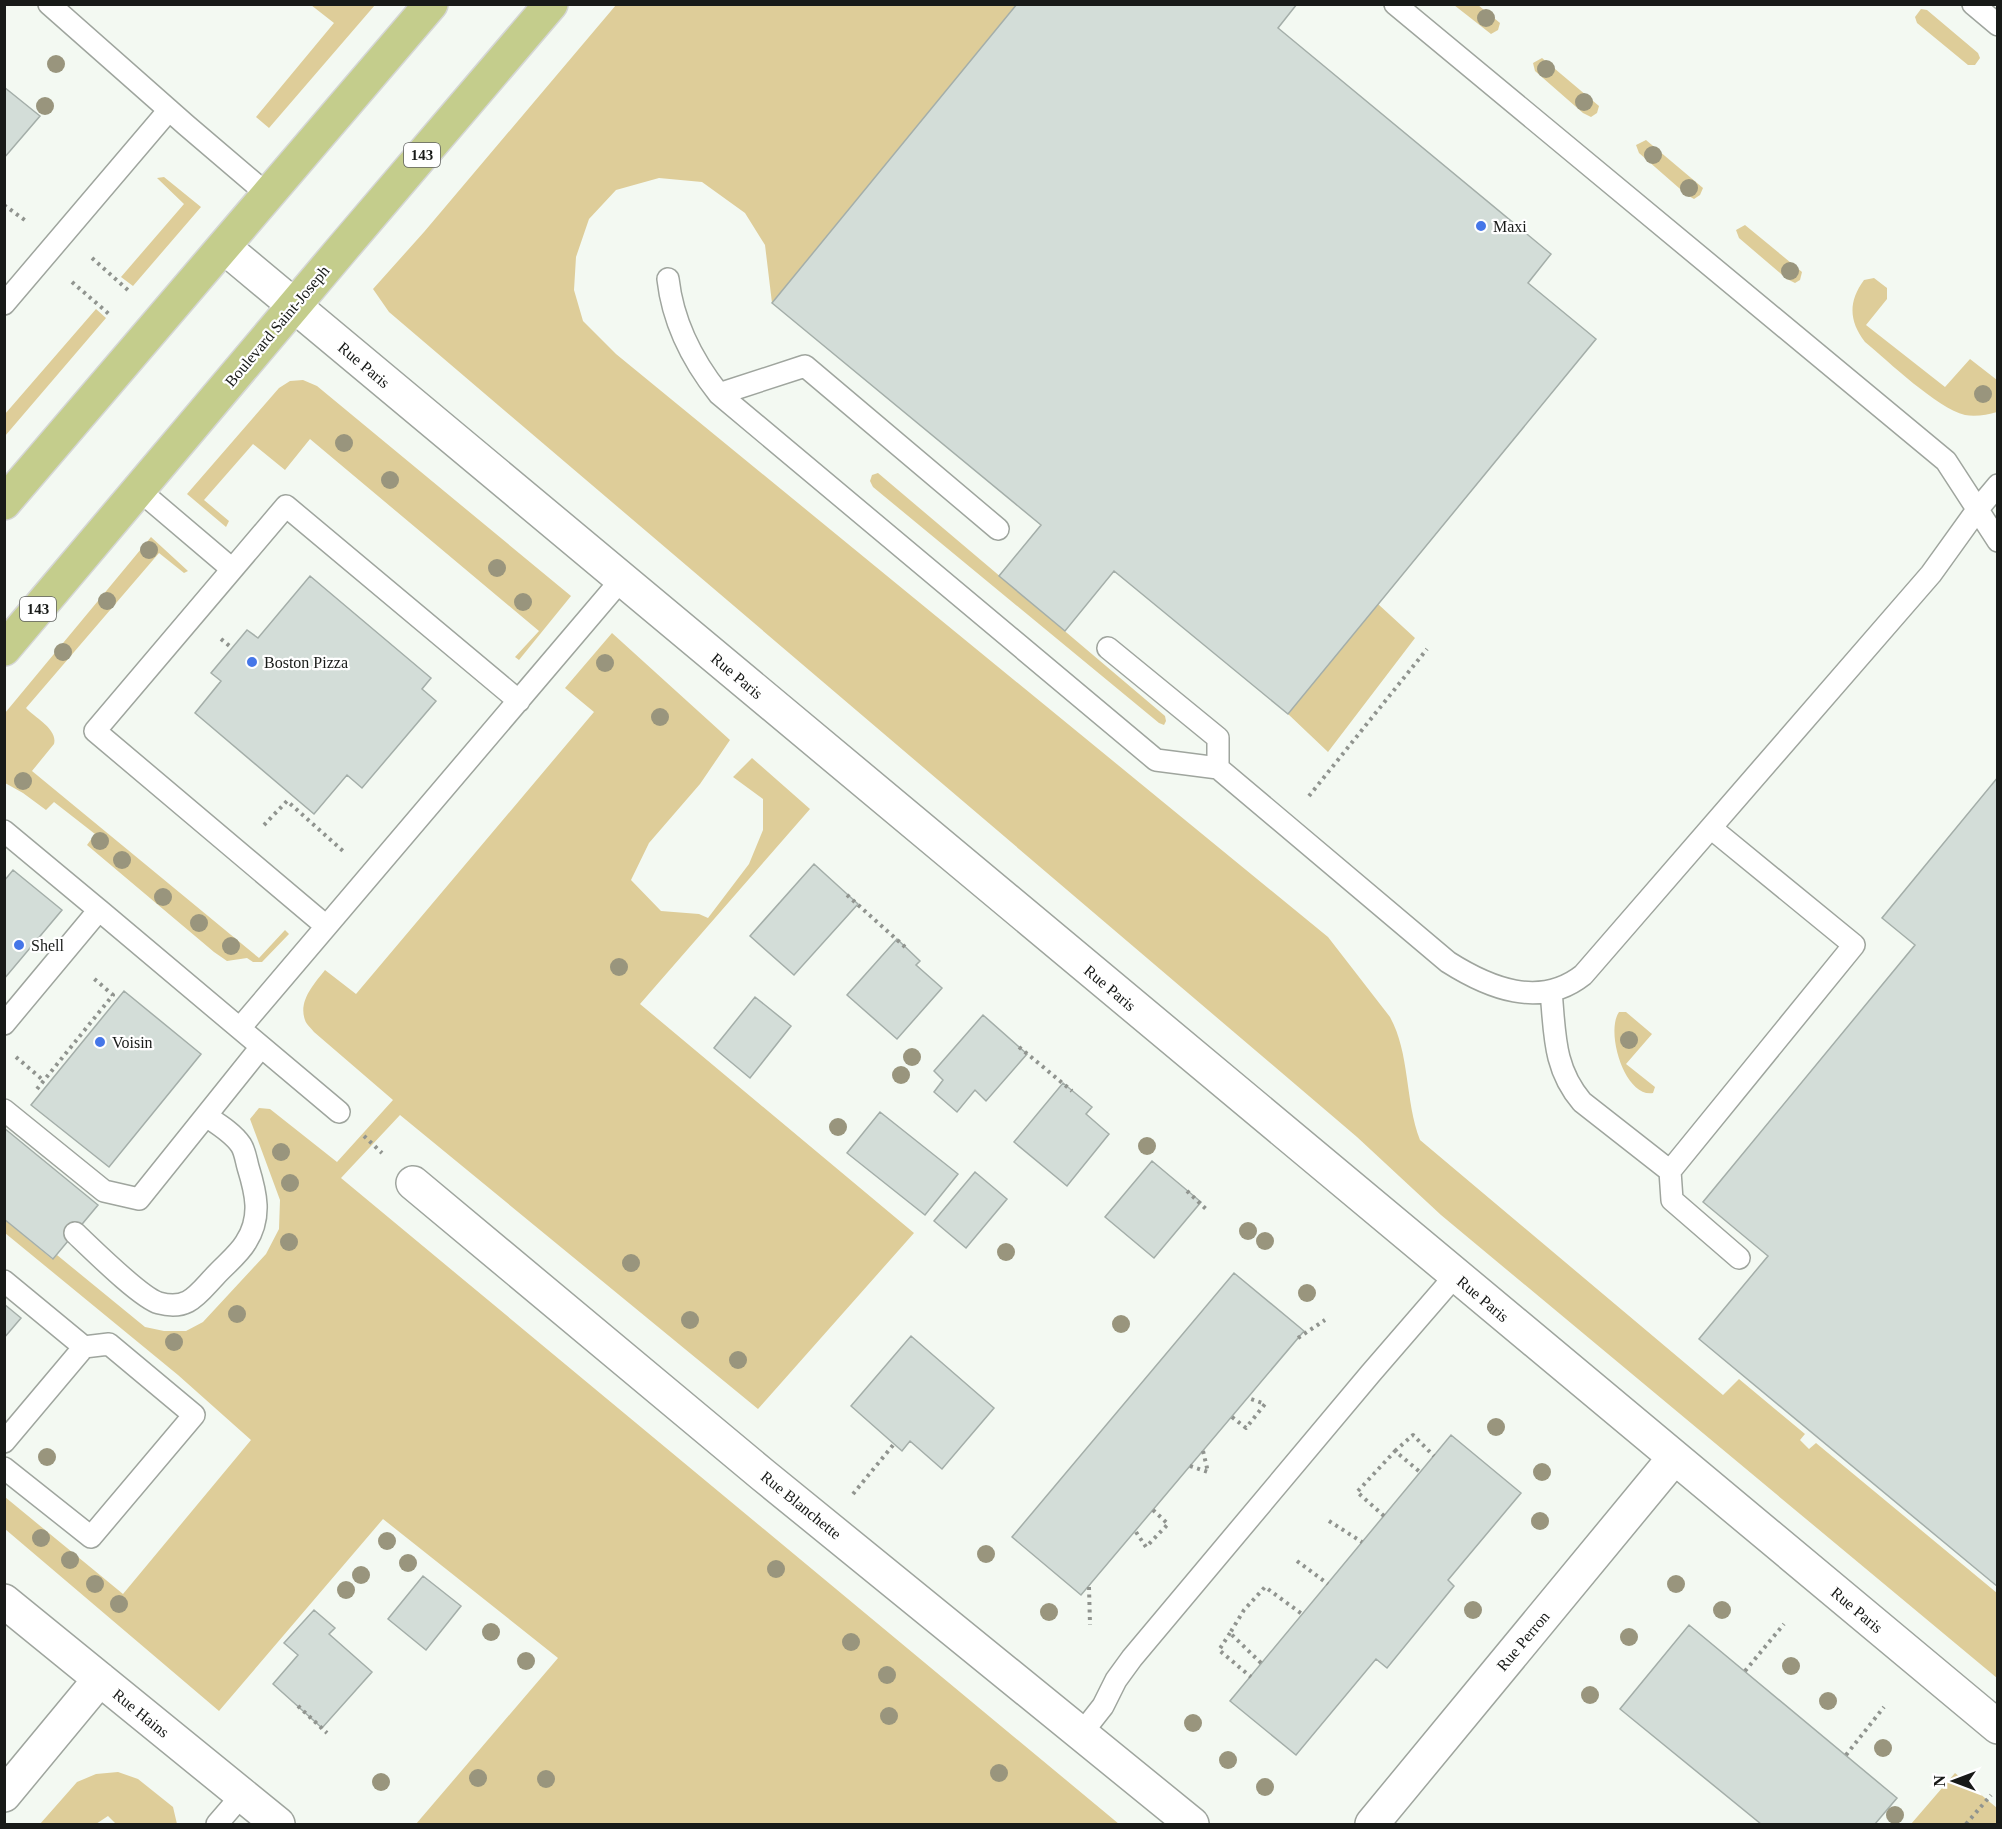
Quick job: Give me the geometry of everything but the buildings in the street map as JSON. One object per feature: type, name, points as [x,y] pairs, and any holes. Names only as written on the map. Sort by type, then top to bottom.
[{"type":"main road","points":[[4,503],[431,4]]},
{"type":"main road","name":"Boulevard Saint-Joseph","points":[[4,649],[551,4]]},
{"type":"street","name":"Rue Paris","points":[[224,247],[1998,1727]]},
{"type":"street","name":"Rue Blanchette","points":[[413,1183],[827,1526],[1192,1824]]},
{"type":"street","name":"Rue Perron","points":[[1372,1824],[1674,1458]]},
{"type":"street","name":"Rue Hains","points":[[4,1601],[278,1824]]},
{"type":"street","points":[[4,1795],[100,1679]]},
{"type":"lane","points":[[49,4],[268,195]]},
{"type":"lane","points":[[1395,4],[1946,461],[1998,541]]},
{"type":"lane","points":[[1973,4],[1998,25]]},
{"type":"lane","points":[[4,304],[169,110]]},
{"type":"lane","points":[[668,279],[671,301],[680,331],[702,372],[719,394],[1156,760],[1218,768],[1448,962],[1467,974],[1499,987],[1524,993],[1551,991],[1569,986],[1583,975],[1931,574],[1998,485]]},
{"type":"lane","points":[[719,394],[805,366],[998,529]]},
{"type":"lane","points":[[139,490],[232,569]]},
{"type":"lane","points":[[326,926],[95,731],[286,506],[519,701]]},
{"type":"lane","points":[[240,1028],[621,580]]},
{"type":"lane","points":[[1108,648],[1218,738],[1218,768]]},
{"type":"lane","points":[[1711,828],[1854,945],[1670,1171],[1672,1200],[1739,1258]]},
{"type":"lane","points":[[4,831],[339,1112]]},
{"type":"lane","points":[[4,1024],[99,910]]},
{"type":"lane","points":[[1551,991],[1560,1068],[1571,1089],[1582,1102],[1670,1171]]},
{"type":"lane","points":[[4,1110],[104,1191],[139,1199],[261,1047]]},
{"type":"lane","points":[[75,1233],[155,1303],[171,1306],[184,1305],[195,1298],[246,1243],[256,1213],[256,1196],[243,1147],[234,1137],[206,1116]]},
{"type":"lane","points":[[1082,1734],[1103,1706],[1116,1680],[1132,1658],[1455,1276]]},
{"type":"lane","points":[[4,1281],[84,1347]]},
{"type":"lane","points":[[4,1442],[84,1347],[109,1344],[194,1415],[91,1537],[4,1468]]},
{"type":"lane","points":[[217,1824],[242,1795]]},
{"type":"path","points":[[4,206],[32,226]]},
{"type":"path","points":[[89,256],[134,296]]},
{"type":"path","points":[[71,281],[115,319]]},
{"type":"path","points":[[1335,763],[1426,649]]},
{"type":"path","points":[[260,830],[287,801],[352,860]]},
{"type":"path","points":[[847,895],[905,947]]},
{"type":"path","points":[[31,1097],[114,994]]},
{"type":"path","points":[[84,1031],[89,1034]]},
{"type":"path","points":[[1019,1047],[1072,1091]]},
{"type":"path","points":[[12,1053],[44,1081]]},
{"type":"path","points":[[339,1112],[413,1183]]},
{"type":"path","points":[[1187,1191],[1207,1210]]},
{"type":"path","points":[[1298,1338],[1325,1320]]},
{"type":"path","points":[[1232,1417],[1246,1428],[1265,1404],[1248,1398]]},
{"type":"path","points":[[1384,1516],[1357,1492],[1413,1435],[1434,1456]]},
{"type":"path","points":[[827,1526],[894,1444]]},
{"type":"path","points":[[1190,1466],[1208,1472],[1203,1451]]},
{"type":"path","points":[[1395,1451],[1420,1472]]},
{"type":"path","points":[[1136,1532],[1146,1547],[1168,1524],[1153,1510]]},
{"type":"path","points":[[1329,1521],[1362,1542]]},
{"type":"path","points":[[1297,1561],[1328,1584]]},
{"type":"path","points":[[1089,1587],[1090,1625]]},
{"type":"path","points":[[1251,1677],[1219,1650],[1244,1610],[1265,1587],[1302,1614]]},
{"type":"path","points":[[1744,1671],[1784,1624]]},
{"type":"path","points":[[1230,1633],[1261,1663]]},
{"type":"path","points":[[298,1706],[327,1733]]},
{"type":"path","points":[[1846,1755],[1884,1707]]},
{"type":"path","points":[[1966,1824],[1991,1796]]},
{"type":"shaded area","points":[[311,5],[375,5],[269,128],[256,117],[334,23]]},
{"type":"shaded area","points":[[616,5],[1017,5],[772,303],[765,245],[745,213],[702,182],[659,178],[616,190],[589,219],[576,257],[574,290],[583,321],[616,354],[1328,937],[1390,1017],[1401,1046],[1415,1125],[1420,1140],[1723,1395],[1739,1379],[1805,1434],[1800,1440],[1809,1449],[1816,1443],[1997,1593],[1997,1678],[1441,1215],[1357,1137],[389,312],[373,289]]},
{"type":"shaded area","points":[[1454,5],[1478,5],[1500,23],[1498,30],[1491,34]]},
{"type":"shaded area","points":[[1921,9],[1927,10],[1978,53],[1980,58],[1975,65],[1968,65],[1917,23],[1915,17]]},
{"type":"shaded area","points":[[1542,58],[1599,106],[1597,113],[1591,117],[1583,113],[1535,71],[1533,63]]},
{"type":"shaded area","points":[[1646,140],[1703,188],[1700,195],[1694,199],[1687,195],[1639,153],[1636,145]]},
{"type":"shaded area","points":[[164,177],[201,207],[133,286],[121,277],[184,204],[157,178]]},
{"type":"shaded area","points":[[1745,225],[1802,272],[1800,280],[1795,283],[1787,279],[1739,238],[1736,230]]},
{"type":"shaded area","points":[[1874,278],[1887,288],[1887,299],[1866,325],[1945,387],[1970,359],[1997,380],[1997,412],[1973,416],[1954,411],[1927,394],[1865,342],[1856,327],[1852,311],[1855,296],[1864,280]]},
{"type":"shaded area","points":[[96,309],[106,318],[5,436],[5,414]]},
{"type":"shaded area","points":[[303,380],[317,386],[571,596],[519,660],[515,657],[539,631],[310,439],[285,470],[253,444],[204,500],[229,521],[226,527],[187,494],[279,388],[290,381]]},
{"type":"shaded area","points":[[878,473],[1165,716],[1164,725],[873,487],[870,481],[872,475]]},
{"type":"shaded area","points":[[151,537],[188,571],[184,573],[159,553],[26,708],[45,724],[53,733],[54,739],[54,744],[32,771],[259,958],[285,930],[289,934],[262,962],[253,962],[247,958],[227,961],[214,952],[87,845],[95,834],[54,802],[46,810],[5,783],[5,713]]},
{"type":"shaded area","points":[[1378,604],[1415,638],[1328,752],[1288,714]]},
{"type":"shaded area","points":[[612,633],[730,740],[700,784],[649,843],[631,880],[661,911],[699,914],[708,918],[749,864],[763,830],[763,799],[733,777],[752,758],[810,809],[640,1004],[914,1233],[758,1409],[400,1115],[341,1178],[1119,1824],[416,1824],[558,1658],[383,1519],[219,1711],[5,1529],[5,1497],[123,1594],[251,1440],[178,1375],[5,1233],[4,1219],[52,1259],[57,1255],[145,1327],[164,1331],[186,1331],[203,1322],[266,1254],[279,1229],[280,1200],[250,1119],[259,1108],[270,1109],[337,1162],[393,1100],[307,1024],[303,1013],[308,993],[325,970],[356,994],[594,712],[565,688]]},
{"type":"shaded area","points":[[1619,1012],[1626,1012],[1652,1034],[1626,1064],[1655,1087],[1653,1093],[1643,1092],[1634,1085],[1620,1062],[1614,1034],[1615,1021]]},
{"type":"shaded area","points":[[118,1772],[138,1779],[173,1807],[177,1824],[116,1824],[108,1816],[96,1824],[40,1824],[77,1782],[96,1774]]},
{"type":"shaded area","points":[[1955,1773],[1997,1808],[1997,1824],[1911,1824]]},
{"type":"place","name":"Maxi","points":[[1481,226]]},
{"type":"place","name":"Boston Pizza","points":[[252,662]]},
{"type":"place","name":"Shell","points":[[19,945]]},
{"type":"place","name":"Voisin","points":[[100,1042]]}]
